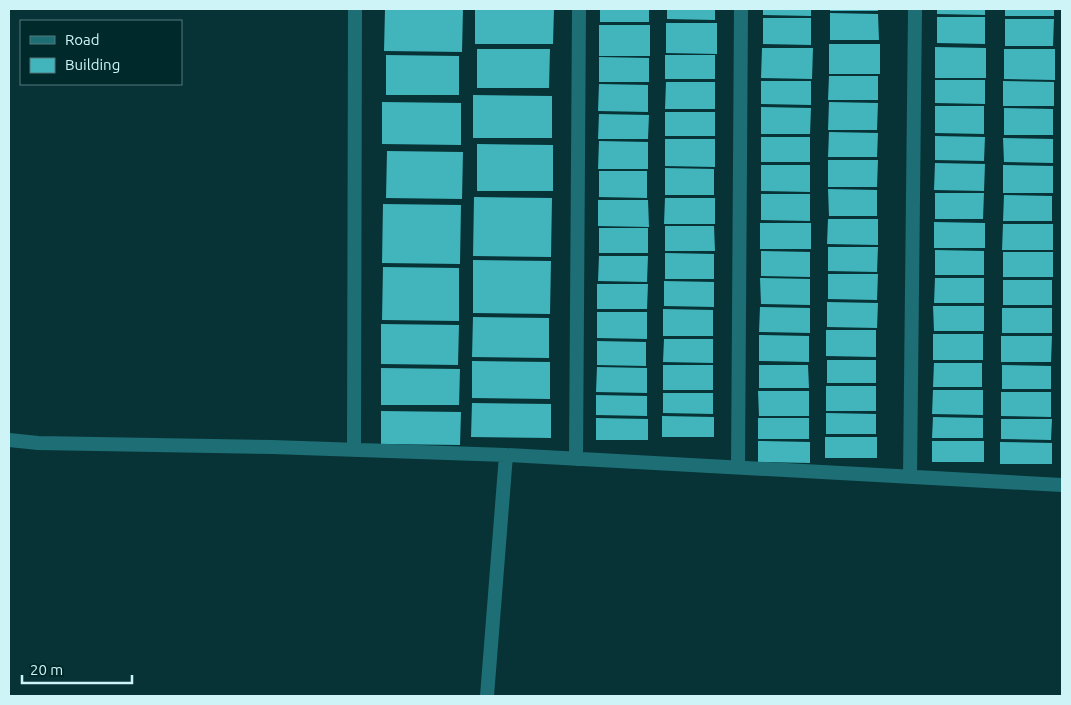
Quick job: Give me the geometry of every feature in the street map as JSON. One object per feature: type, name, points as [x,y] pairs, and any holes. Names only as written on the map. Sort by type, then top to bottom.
[{"type":"street","points":[[354,450],[355,9]]},
{"type":"street","points":[[576,459],[579,9]]},
{"type":"street","points":[[738,467],[741,9]]},
{"type":"street","points":[[910,477],[915,9]]},
{"type":"street","points":[[9,440],[38,443],[506,455],[1062,485]]},
{"type":"street","points":[[487,696],[506,455]]},
{"type":"building","points":[[385,9],[463,9],[462,52],[384,51]]},
{"type":"building","points":[[475,9],[554,9],[553,44],[475,44]]},
{"type":"building","points":[[600,9],[649,9],[649,22],[600,22]]},
{"type":"building","points":[[667,9],[715,9],[715,20],[667,19]]},
{"type":"building","points":[[763,9],[811,9],[811,16],[763,15]]},
{"type":"building","points":[[830,9],[878,9],[878,11],[830,11]]},
{"type":"building","points":[[937,9],[985,9],[985,15],[937,14]]},
{"type":"building","points":[[1005,9],[1054,9],[1054,16],[1005,16]]},
{"type":"building","points":[[830,13],[878,14],[879,40],[830,40]]},
{"type":"building","points":[[937,17],[985,17],[985,44],[937,43]]},
{"type":"building","points":[[763,18],[811,18],[811,45],[763,44]]},
{"type":"building","points":[[1005,19],[1054,19],[1053,46],[1005,46]]},
{"type":"building","points":[[666,23],[717,23],[717,54],[666,53]]},
{"type":"building","points":[[599,25],[650,25],[650,56],[599,56]]},
{"type":"building","points":[[829,44],[880,44],[880,74],[829,74]]},
{"type":"building","points":[[935,47],[986,48],[986,78],[935,78]]},
{"type":"building","points":[[762,48],[813,48],[812,79],[761,78]]},
{"type":"building","points":[[477,49],[550,49],[549,88],[477,88]]},
{"type":"building","points":[[1004,49],[1055,49],[1055,80],[1004,79]]},
{"type":"building","points":[[386,55],[459,56],[459,95],[386,95]]},
{"type":"building","points":[[665,55],[715,55],[715,79],[665,79]]},
{"type":"building","points":[[599,57],[649,58],[649,82],[599,82]]},
{"type":"building","points":[[829,76],[878,76],[878,100],[828,100]]},
{"type":"building","points":[[935,80],[985,80],[985,104],[935,103]]},
{"type":"building","points":[[761,81],[811,81],[811,105],[761,104]]},
{"type":"building","points":[[1003,81],[1054,82],[1054,106],[1003,106]]},
{"type":"building","points":[[666,82],[715,82],[715,109],[665,109]]},
{"type":"building","points":[[599,84],[648,85],[648,112],[598,111]]},
{"type":"building","points":[[473,95],[552,96],[552,138],[473,138]]},
{"type":"building","points":[[382,102],[461,103],[461,145],[382,144]]},
{"type":"building","points":[[829,102],[878,103],[877,130],[828,130]]},
{"type":"building","points":[[935,106],[984,106],[984,134],[935,133]]},
{"type":"building","points":[[761,107],[811,108],[810,134],[761,134]]},
{"type":"building","points":[[1004,108],[1053,109],[1053,135],[1004,135]]},
{"type":"building","points":[[665,112],[715,112],[715,136],[665,136]]},
{"type":"building","points":[[599,114],[649,115],[648,139],[598,139]]},
{"type":"building","points":[[829,132],[878,133],[877,157],[828,157]]},
{"type":"building","points":[[935,136],[985,137],[984,161],[935,160]]},
{"type":"building","points":[[761,137],[810,137],[810,162],[761,162]]},
{"type":"building","points":[[1003,138],[1053,139],[1053,163],[1004,162]]},
{"type":"building","points":[[665,139],[715,139],[715,167],[665,166]]},
{"type":"building","points":[[599,141],[648,142],[648,169],[598,169]]},
{"type":"building","points":[[477,144],[553,145],[553,191],[477,191]]},
{"type":"building","points":[[387,151],[463,152],[462,199],[386,198]]},
{"type":"building","points":[[828,160],[878,160],[877,187],[828,187]]},
{"type":"building","points":[[935,163],[985,164],[984,191],[934,190]]},
{"type":"building","points":[[761,165],[810,165],[810,192],[761,191]]},
{"type":"building","points":[[1003,165],[1053,166],[1053,193],[1003,193]]},
{"type":"building","points":[[665,168],[714,169],[714,195],[665,195]]},
{"type":"building","points":[[599,171],[647,171],[647,198],[599,197]]},
{"type":"building","points":[[828,189],[877,190],[877,216],[829,216]]},
{"type":"building","points":[[935,193],[984,193],[983,219],[935,219]]},
{"type":"building","points":[[761,194],[810,194],[810,221],[761,220]]},
{"type":"building","points":[[1004,195],[1052,196],[1052,221],[1003,221]]},
{"type":"building","points":[[474,197],[552,198],[551,257],[473,256]]},
{"type":"building","points":[[665,198],[715,198],[715,224],[664,224]]},
{"type":"building","points":[[598,200],[648,200],[649,227],[598,226]]},
{"type":"building","points":[[383,204],[461,205],[460,264],[382,263]]},
{"type":"building","points":[[828,219],[878,219],[878,245],[827,244]]},
{"type":"building","points":[[934,222],[985,223],[985,248],[934,248]]},
{"type":"building","points":[[760,223],[811,223],[811,249],[760,249]]},
{"type":"building","points":[[1003,224],[1053,224],[1053,250],[1002,250]]},
{"type":"building","points":[[665,226],[714,226],[715,251],[665,251]]},
{"type":"building","points":[[599,228],[648,228],[648,253],[599,253]]},
{"type":"building","points":[[828,247],[878,247],[877,272],[828,271]]},
{"type":"building","points":[[935,250],[984,251],[984,275],[935,275]]},
{"type":"building","points":[[761,251],[810,252],[810,277],[761,276]]},
{"type":"building","points":[[1003,252],[1053,252],[1053,277],[1003,277]]},
{"type":"building","points":[[665,253],[714,254],[714,279],[665,279]]},
{"type":"building","points":[[599,256],[648,256],[647,282],[598,281]]},
{"type":"building","points":[[473,260],[551,261],[550,314],[473,313]]},
{"type":"building","points":[[383,267],[459,268],[459,321],[382,320]]},
{"type":"building","points":[[828,274],[878,274],[877,300],[828,299]]},
{"type":"building","points":[[760,278],[810,279],[810,305],[761,304]]},
{"type":"building","points":[[935,278],[984,278],[984,303],[934,303]]},
{"type":"building","points":[[1003,280],[1052,280],[1052,305],[1003,305]]},
{"type":"building","points":[[664,281],[714,282],[714,307],[664,306]]},
{"type":"building","points":[[597,284],[648,284],[647,309],[597,309]]},
{"type":"building","points":[[827,302],[878,303],[877,328],[827,327]]},
{"type":"building","points":[[933,306],[984,306],[984,331],[934,331]]},
{"type":"building","points":[[760,307],[810,308],[810,333],[759,332]]},
{"type":"building","points":[[1002,308],[1052,308],[1052,333],[1002,333]]},
{"type":"building","points":[[663,309],[713,310],[713,336],[663,336]]},
{"type":"building","points":[[597,312],[647,312],[647,339],[597,338]]},
{"type":"building","points":[[473,317],[549,318],[549,358],[472,357]]},
{"type":"building","points":[[381,324],[459,325],[458,365],[381,364]]},
{"type":"building","points":[[826,330],[876,330],[876,357],[826,356]]},
{"type":"building","points":[[933,334],[983,334],[983,360],[933,360]]},
{"type":"building","points":[[759,335],[809,336],[809,362],[759,361]]},
{"type":"building","points":[[1001,336],[1052,336],[1051,362],[1001,362]]},
{"type":"building","points":[[664,339],[713,339],[713,363],[663,362]]},
{"type":"building","points":[[597,341],[646,342],[646,366],[597,365]]},
{"type":"building","points":[[827,360],[876,360],[876,383],[827,383]]},
{"type":"building","points":[[472,361],[550,362],[550,399],[472,398]]},
{"type":"building","points":[[934,363],[982,363],[982,387],[933,387]]},
{"type":"building","points":[[663,365],[713,365],[713,390],[663,390]]},
{"type":"building","points":[[759,365],[808,365],[809,388],[759,388]]},
{"type":"building","points":[[1002,365],[1051,366],[1051,389],[1002,389]]},
{"type":"building","points":[[597,367],[647,368],[647,393],[596,392]]},
{"type":"building","points":[[381,368],[460,369],[459,405],[381,405]]},
{"type":"building","points":[[826,386],[876,386],[876,411],[826,411]]},
{"type":"building","points":[[933,390],[983,390],[983,415],[932,414]]},
{"type":"building","points":[[758,391],[809,391],[809,416],[759,416]]},
{"type":"building","points":[[1001,392],[1051,392],[1051,417],[1001,416]]},
{"type":"building","points":[[663,393],[713,393],[713,414],[663,413]]},
{"type":"building","points":[[596,395],[647,396],[647,416],[596,415]]},
{"type":"building","points":[[472,403],[551,404],[551,438],[471,437]]},
{"type":"building","points":[[381,411],[461,412],[460,445],[381,444]]},
{"type":"building","points":[[826,413],[876,414],[876,434],[826,434]]},
{"type":"building","points":[[662,416],[714,417],[714,437],[662,437]]},
{"type":"building","points":[[933,417],[983,418],[983,438],[932,438]]},
{"type":"building","points":[[596,418],[648,419],[648,440],[596,440]]},
{"type":"building","points":[[758,418],[809,418],[809,439],[758,439]]},
{"type":"building","points":[[1001,419],[1052,419],[1051,440],[1001,439]]},
{"type":"building","points":[[825,437],[877,437],[877,458],[825,458]]},
{"type":"building","points":[[758,441],[810,442],[810,463],[758,462]]},
{"type":"building","points":[[932,441],[984,441],[984,462],[932,462]]},
{"type":"building","points":[[1000,442],[1052,443],[1052,464],[1000,464]]}]
